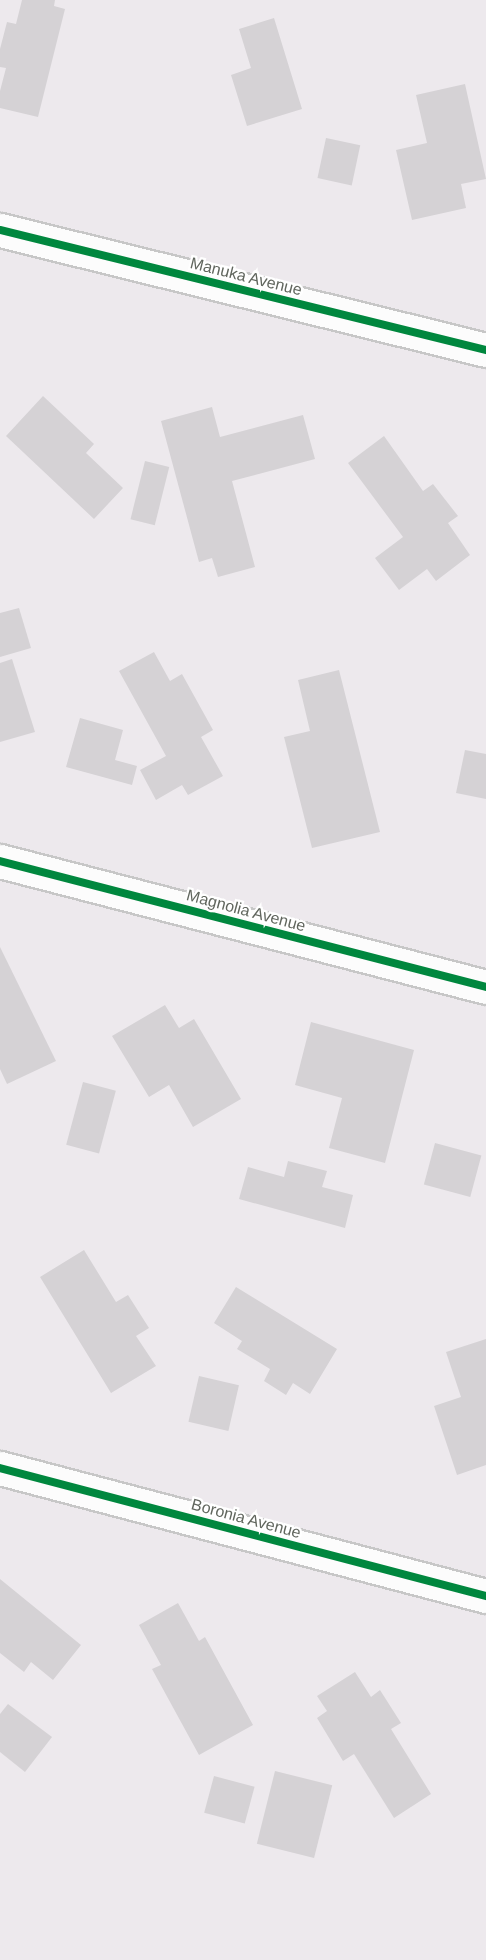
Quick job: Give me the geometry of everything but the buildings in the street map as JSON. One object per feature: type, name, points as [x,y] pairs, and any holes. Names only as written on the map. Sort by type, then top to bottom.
[{"type":"street","name":"Manuka Avenue","points":[[0,230],[486,350]]},
{"type":"street","name":"Magnolia Avenue","points":[[0,861],[486,987]]},
{"type":"street","name":"Boronia Avenue","points":[[0,1468],[486,1596]]},
{"type":"cycle path","points":[[0,230],[486,350]]},
{"type":"cycle path","points":[[0,861],[486,987]]},
{"type":"cycle path","points":[[0,1468],[486,1596]]}]
